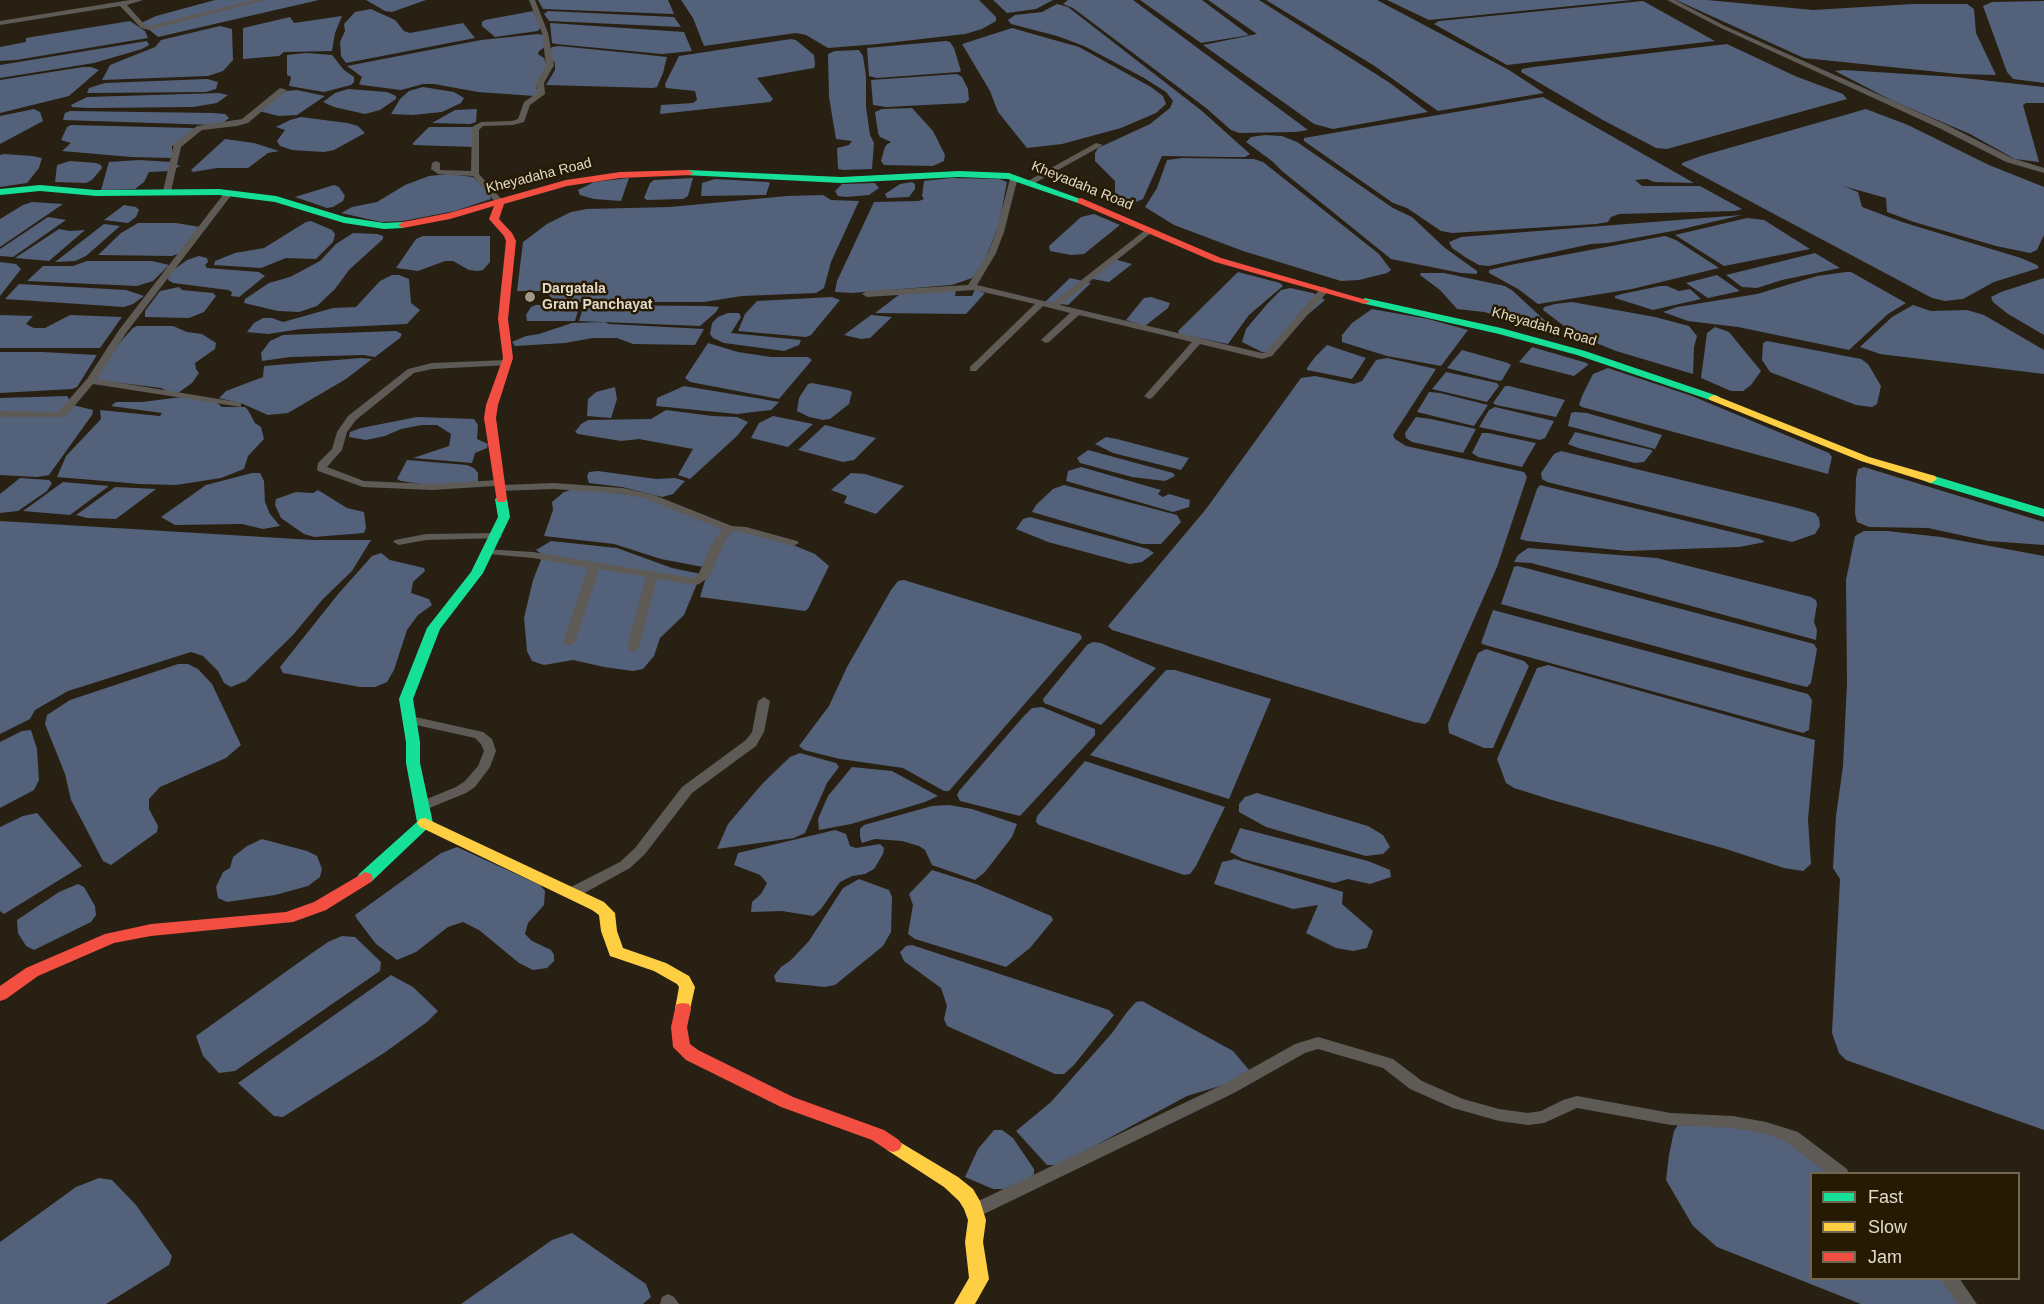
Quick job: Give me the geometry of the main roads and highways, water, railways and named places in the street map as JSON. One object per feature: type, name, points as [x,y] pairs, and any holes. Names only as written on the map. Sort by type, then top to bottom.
[{"type":"main road","name":"Kheyadaha Road","points":[[0,192],[30,188],[80,193],[167,191],[229,193],[276,199],[344,220],[384,226],[426,221],[566,183],[620,175],[651,173],[842,180],[959,174],[1014,177],[1089,204],[1218,260],[1324,290],[1502,331],[1581,353],[1696,391],[1865,459],[2044,513]]},
{"type":"main road","points":[[425,823],[413,763],[411,720],[406,699],[434,628],[477,573],[504,517],[498,485],[498,460],[490,418],[506,363],[507,344],[503,319],[508,274],[507,260],[511,241],[509,235],[494,219],[500,202]]},
{"type":"main road","points":[[425,823],[598,906],[607,914],[609,931],[616,952],[660,967],[684,980],[687,987],[679,1027],[682,1047],[692,1055],[787,1102],[878,1135],[951,1182],[966,1195],[977,1221],[974,1242],[979,1279],[964,1304]]},
{"type":"main road","points":[[0,995],[7,983],[111,938],[151,930],[287,918],[320,906],[364,879],[425,823]]},
{"type":"water","points":[[215,0],[319,0],[158,37],[141,23],[156,16]]},
{"type":"water","points":[[366,0],[426,0],[392,12],[385,11]]},
{"type":"water","points":[[538,0],[668,0],[674,14],[543,9]]},
{"type":"water","points":[[681,0],[979,0],[996,17],[996,21],[982,29],[965,34],[878,44],[828,48],[806,35],[796,33],[704,46],[693,18]]},
{"type":"water","points":[[993,0],[1053,0],[1036,9],[1007,13]]},
{"type":"water","points":[[1068,0],[1133,0],[1308,130],[1239,133],[1231,130],[1206,108],[1073,8],[1063,4]]},
{"type":"water","points":[[1140,0],[1202,0],[1249,35],[1201,43]]},
{"type":"water","points":[[1208,0],[1259,0],[1390,83],[1428,112],[1333,129],[1314,124],[1203,45],[1257,34]]},
{"type":"water","points":[[1266,0],[1377,0],[1509,70],[1544,93],[1438,111],[1373,65]]},
{"type":"water","points":[[1387,0],[1632,0],[1429,20]]},
{"type":"water","points":[[1676,0],[1707,0],[1813,10],[1913,4],[1967,4],[1974,9],[1976,33],[1996,75],[1958,74],[1804,58]]},
{"type":"water","points":[[1643,1],[1715,41],[1507,65],[1434,24],[1439,21]]},
{"type":"water","points":[[2044,1],[2044,83],[2013,79],[2007,72],[1983,6],[1992,2]]},
{"type":"water","points":[[1057,4],[1068,7],[1202,111],[1250,154],[1245,157],[1162,156],[1143,199],[1131,204],[1115,200],[1115,181],[1095,161],[1095,153],[1098,148],[1150,124],[1170,108],[1173,101],[1166,92],[1144,78],[1084,46],[1011,24],[1008,20],[1015,15],[1042,12]]},
{"type":"water","points":[[371,9],[395,20],[404,31],[410,33],[463,23],[475,38],[346,63],[341,56],[340,42],[345,31],[344,24],[355,12]]},
{"type":"water","points":[[533,11],[541,27],[538,31],[495,37],[482,26],[485,20]]},
{"type":"water","points":[[548,11],[674,17],[681,27],[549,21],[544,14]]},
{"type":"water","points":[[342,16],[335,33],[332,51],[284,52],[279,56],[243,59],[243,28],[290,17],[294,23]]},
{"type":"water","points":[[130,21],[145,31],[148,38],[0,61],[0,47],[26,42],[26,38]]},
{"type":"water","points":[[550,23],[684,32],[692,51],[662,54],[556,44],[552,43]]},
{"type":"water","points":[[220,26],[232,29],[233,60],[223,71],[208,76],[102,80],[110,65],[155,47],[161,40]]},
{"type":"water","points":[[1012,28],[1079,47],[1151,87],[1163,96],[1166,104],[1156,113],[1121,128],[1062,144],[1027,148],[998,112],[990,91],[962,44]]},
{"type":"water","points":[[543,35],[545,47],[538,54],[544,58],[547,66],[536,88],[539,94],[534,96],[478,92],[434,84],[423,84],[401,90],[362,85],[359,84],[362,77],[347,66],[481,40]]},
{"type":"water","points":[[796,40],[814,55],[814,68],[757,78],[773,99],[770,102],[660,114],[661,105],[693,103],[697,100],[695,91],[666,88],[665,84],[679,56]]},
{"type":"water","points":[[147,41],[149,45],[142,49],[94,63],[0,78],[0,65]]},
{"type":"water","points":[[950,42],[954,48],[961,71],[959,72],[877,78],[869,76],[867,48]]},
{"type":"water","points":[[1727,44],[1795,76],[1843,94],[1847,99],[1667,149],[1656,148],[1601,119],[1521,72],[1522,69],[1533,67]]},
{"type":"water","points":[[552,47],[667,57],[657,87],[653,88],[546,85],[555,70],[550,51]]},
{"type":"water","points":[[859,50],[863,56],[866,76],[866,107],[870,135],[874,143],[872,169],[843,170],[838,169],[837,148],[849,145],[852,141],[836,139],[829,97],[828,54],[835,51]]},
{"type":"water","points":[[306,53],[332,55],[344,70],[354,77],[354,82],[351,85],[324,92],[289,86],[291,77],[287,75],[287,55]]},
{"type":"water","points":[[83,67],[99,70],[69,96],[0,113],[0,80]]},
{"type":"water","points":[[1835,71],[1955,77],[2044,87],[2044,103],[2023,105],[2039,162],[2015,159],[1970,134],[1893,101]]},
{"type":"water","points":[[957,74],[962,77],[968,89],[969,100],[965,103],[886,107],[873,105],[871,80]]},
{"type":"water","points":[[207,79],[218,82],[216,89],[206,92],[87,93],[89,88],[105,83]]},
{"type":"water","points":[[423,87],[454,92],[464,98],[461,103],[442,112],[413,115],[391,114],[400,99],[409,91]]},
{"type":"water","points":[[348,89],[387,92],[396,96],[396,99],[380,110],[365,114],[323,102],[335,93]]},
{"type":"water","points":[[297,90],[325,96],[297,115],[279,116],[259,111],[286,91]]},
{"type":"water","points":[[219,93],[228,95],[217,103],[193,107],[88,108],[71,105],[87,97]]},
{"type":"water","points":[[1543,97],[1694,183],[1635,180],[1642,186],[1700,186],[1742,209],[1619,214],[1611,217],[1608,222],[1596,224],[1452,233],[1441,231],[1407,208],[1393,203],[1304,141],[1304,138]]},
{"type":"water","points":[[912,108],[933,131],[945,155],[944,161],[933,166],[884,165],[881,161],[884,150],[891,142],[880,137],[875,112],[882,109]]},
{"type":"water","points":[[34,109],[40,112],[43,121],[0,144],[0,116]]},
{"type":"water","points":[[477,109],[476,122],[470,124],[432,123],[455,110]]},
{"type":"water","points":[[1866,109],[1908,125],[1989,165],[2044,187],[2044,235],[2037,250],[2030,253],[1996,246],[1887,212],[1886,198],[1843,186],[1858,192],[1862,207],[1902,222],[2021,258],[2039,268],[1994,282],[1963,299],[1945,301],[1932,298],[1682,165],[1682,163],[1701,156]]},
{"type":"water","points":[[70,111],[213,113],[225,114],[229,118],[223,123],[214,125],[63,120],[65,113]]},
{"type":"water","points":[[301,117],[347,123],[358,126],[365,133],[334,150],[324,152],[292,150],[280,146],[277,141],[285,130],[276,127]]},
{"type":"water","points":[[71,125],[199,129],[172,146],[172,158],[131,157],[62,151],[71,143],[61,140],[67,127]]},
{"type":"water","points":[[429,127],[473,127],[474,147],[413,145]]},
{"type":"water","points":[[1282,136],[1297,142],[1393,208],[1412,217],[1445,248],[1477,271],[1477,274],[1391,259],[1246,142],[1251,137]]},
{"type":"water","points":[[225,139],[254,143],[279,151],[268,153],[248,168],[217,168],[193,172],[191,170]]},
{"type":"water","points":[[0,155],[42,158],[39,168],[27,183],[0,187]]},
{"type":"water","points":[[1182,158],[1254,159],[1263,162],[1379,254],[1391,270],[1359,280],[1341,281],[1243,251],[1174,225],[1145,207],[1157,188],[1167,160]]},
{"type":"water","points":[[139,160],[171,162],[180,166],[171,171],[149,172],[144,182],[135,189],[101,190],[109,162]]},
{"type":"water","points":[[70,161],[96,163],[102,168],[92,180],[86,183],[55,182],[57,165]]},
{"type":"water","points":[[449,174],[473,177],[489,192],[491,199],[455,211],[403,221],[381,222],[341,213],[352,207],[377,202],[405,185],[429,176]]},
{"type":"water","points":[[629,178],[621,201],[594,199],[580,195],[578,190],[594,182]]},
{"type":"water","points":[[693,178],[688,196],[683,199],[647,200],[644,198],[650,183],[654,180]]},
{"type":"water","points":[[951,178],[999,179],[1007,182],[999,224],[983,265],[972,278],[952,285],[852,293],[835,292],[837,281],[874,202],[919,201],[924,199],[922,196],[924,181]]},
{"type":"water","points":[[715,179],[770,183],[766,195],[701,196],[702,183]]},
{"type":"water","points":[[912,182],[915,184],[915,189],[909,197],[887,198],[885,194],[900,184]]},
{"type":"water","points":[[875,183],[879,188],[869,195],[846,197],[838,196],[835,191],[842,184]]},
{"type":"water","points":[[334,185],[339,187],[345,196],[343,201],[333,207],[327,208],[295,197]]},
{"type":"water","points":[[823,195],[831,200],[859,201],[831,262],[824,288],[816,293],[742,296],[704,302],[553,302],[548,293],[543,291],[517,291],[523,242],[547,224],[571,212],[587,209],[670,207],[787,196]]},
{"type":"water","points":[[32,202],[63,204],[0,247],[0,219]]},
{"type":"water","points":[[124,205],[136,207],[139,210],[136,217],[128,223],[104,220]]},
{"type":"water","points":[[1094,214],[1120,225],[1084,254],[1071,255],[1050,251],[1049,246],[1081,217]]},
{"type":"water","points":[[1742,215],[1678,230],[1591,244],[1489,266],[1479,265],[1465,257],[1452,248],[1449,242],[1461,237]]},
{"type":"water","points":[[48,217],[66,220],[13,257],[0,256],[0,249]]},
{"type":"water","points":[[1747,218],[1764,220],[1810,249],[1724,266],[1675,235]]},
{"type":"water","points":[[311,221],[332,230],[335,234],[333,242],[316,259],[286,258],[261,268],[214,265],[215,261],[235,253],[264,248]]},
{"type":"water","points":[[138,223],[176,223],[200,227],[180,253],[172,256],[98,255],[121,233]]},
{"type":"water","points":[[104,224],[120,226],[86,256],[75,261],[55,262]]},
{"type":"water","points":[[59,229],[85,230],[49,261],[15,258]]},
{"type":"water","points":[[353,233],[377,234],[383,236],[383,239],[349,270],[335,289],[317,306],[299,312],[278,311],[244,303],[245,299],[269,283],[290,277],[320,261],[336,244]]},
{"type":"water","points":[[423,236],[490,236],[490,262],[483,270],[478,271],[469,270],[453,261],[445,261],[418,271],[396,268],[416,239]]},
{"type":"water","points":[[1665,236],[1676,240],[1719,268],[1632,289],[1538,304],[1518,289],[1489,273],[1489,270],[1510,265]]},
{"type":"water","points":[[1815,253],[1840,268],[1782,280],[1757,288],[1742,287],[1726,275]]},
{"type":"water","points":[[199,256],[207,258],[208,262],[205,265],[207,268],[259,272],[265,276],[239,297],[231,296],[232,292],[228,290],[173,283],[168,280],[169,273],[187,260]]},
{"type":"water","points":[[1114,259],[1132,264],[1109,282],[1087,278]]},
{"type":"water","points":[[87,261],[152,261],[169,265],[153,281],[137,286],[27,281],[43,266],[73,266]]},
{"type":"water","points":[[0,262],[16,264],[21,269],[0,296]]},
{"type":"water","points":[[1238,272],[1280,283],[1283,286],[1249,315],[1228,344],[1179,334],[1178,331]]},
{"type":"water","points":[[1851,272],[1906,303],[1888,314],[1849,350],[1738,327],[1688,321],[1663,312],[1677,307],[1757,294],[1817,276]]},
{"type":"water","points":[[1421,273],[1444,273],[1505,286],[1555,330],[1484,312],[1457,309],[1440,290],[1420,275]]},
{"type":"water","points":[[392,275],[409,279],[411,303],[420,310],[407,324],[301,329],[268,334],[247,332],[254,323],[263,318],[283,322],[333,308],[356,307],[380,281]]},
{"type":"water","points":[[1717,275],[1740,291],[1708,298],[1686,283]]},
{"type":"water","points":[[1070,278],[1091,283],[1068,305],[1045,302]]},
{"type":"water","points":[[2044,278],[2044,335],[2008,314],[1993,302],[1991,297]]},
{"type":"water","points":[[19,284],[126,290],[144,296],[124,307],[5,299]]},
{"type":"water","points":[[1660,286],[1679,291],[1690,289],[1701,299],[1653,310],[1615,298],[1622,294]]},
{"type":"water","points":[[179,287],[182,290],[213,293],[216,296],[204,312],[189,318],[145,317],[145,311],[160,291]]},
{"type":"water","points":[[1290,288],[1313,293],[1325,300],[1306,316],[1271,353],[1262,352],[1242,342],[1246,329],[1268,303],[1281,290]]},
{"type":"water","points":[[956,289],[955,296],[972,296],[975,289],[985,293],[966,314],[875,313],[900,294]]},
{"type":"water","points":[[832,297],[840,300],[811,335],[806,337],[738,331],[745,314],[757,301]]},
{"type":"water","points":[[1151,297],[1170,303],[1168,308],[1145,326],[1126,320],[1144,298]]},
{"type":"water","points":[[1572,302],[1655,317],[1689,326],[1697,336],[1694,347],[1693,374],[1616,351],[1576,335],[1543,310],[1544,307]]},
{"type":"water","points":[[568,305],[578,311],[575,321],[527,321],[526,315],[531,307]]},
{"type":"water","points":[[589,305],[719,307],[700,326],[579,321],[583,308]]},
{"type":"water","points":[[1913,305],[1931,311],[1967,310],[1984,315],[2044,350],[2044,374],[1880,354],[1860,347],[1892,317]]},
{"type":"water","points":[[1372,309],[1428,319],[1468,330],[1441,366],[1387,356],[1342,342],[1342,335],[1352,323]]},
{"type":"water","points":[[728,313],[739,313],[741,317],[731,333],[801,340],[799,345],[784,351],[724,343],[713,338],[710,334],[712,323],[718,317]]},
{"type":"water","points":[[0,315],[33,316],[26,324],[34,328],[45,328],[70,315],[122,317],[100,348],[0,348]]},
{"type":"water","points":[[871,315],[892,317],[870,338],[861,339],[844,335]]},
{"type":"water","points":[[604,322],[704,329],[695,345],[633,344],[617,338],[593,338],[565,343],[515,346],[512,342],[572,323]]},
{"type":"water","points":[[137,326],[173,326],[187,332],[202,334],[216,343],[215,349],[195,363],[199,373],[192,383],[178,393],[171,393],[161,388],[97,380],[100,371],[122,340]]},
{"type":"water","points":[[1715,327],[1729,332],[1761,371],[1751,385],[1743,391],[1731,391],[1701,378],[1707,333]]},
{"type":"water","points":[[396,331],[402,334],[400,338],[375,357],[363,355],[290,357],[262,361],[261,353],[270,341],[283,335]]},
{"type":"water","points":[[1767,341],[1861,359],[1868,364],[1881,386],[1877,404],[1872,407],[1856,405],[1770,372],[1762,360],[1763,343]]},
{"type":"water","points":[[708,343],[738,352],[771,357],[808,357],[812,360],[779,399],[690,382],[685,378]]},
{"type":"water","points":[[1327,345],[1366,358],[1352,379],[1307,370],[1315,357]]},
{"type":"water","points":[[1532,347],[1588,365],[1574,376],[1519,362]]},
{"type":"water","points":[[1462,350],[1511,365],[1499,381],[1447,368]]},
{"type":"water","points":[[0,352],[97,355],[77,387],[72,389],[0,393]]},
{"type":"water","points":[[1387,358],[1436,369],[1393,435],[1395,439],[1406,446],[1524,472],[1527,477],[1497,567],[1429,721],[1425,724],[1414,722],[1112,630],[1108,626],[1206,509],[1301,378],[1315,376],[1354,384],[1362,381],[1376,360]]},
{"type":"water","points":[[372,359],[346,379],[288,413],[268,415],[243,404],[219,398],[226,391],[263,377],[264,366]]},
{"type":"water","points":[[1608,368],[1692,396],[1829,453],[1832,457],[1828,474],[1579,405],[1593,374]]},
{"type":"water","points":[[1446,372],[1497,383],[1499,386],[1487,402],[1432,389]]},
{"type":"water","points":[[808,384],[852,392],[849,404],[830,419],[823,420],[797,411],[799,398]]},
{"type":"water","points":[[684,386],[779,402],[771,410],[737,414],[656,406],[657,398]]},
{"type":"water","points":[[1505,386],[1565,400],[1556,417],[1496,405],[1493,403]]},
{"type":"water","points":[[615,387],[617,399],[611,418],[587,416],[588,399],[596,392]]},
{"type":"water","points":[[1429,392],[1488,405],[1474,426],[1417,412]]},
{"type":"water","points":[[67,396],[73,405],[93,410],[92,415],[49,475],[37,477],[0,475],[0,398]]},
{"type":"water","points":[[182,397],[215,401],[222,407],[245,407],[248,410],[255,423],[261,427],[264,439],[248,456],[244,469],[221,478],[176,485],[57,477],[66,456],[101,419],[100,410],[160,416],[162,413],[111,406],[116,402],[142,402]]},
{"type":"water","points":[[1495,407],[1554,421],[1545,438],[1540,440],[1479,427],[1489,410]]},
{"type":"water","points":[[666,410],[737,417],[748,422],[737,436],[690,479],[678,475],[693,449],[639,439],[621,441],[575,432],[581,424],[588,420],[651,419]]},
{"type":"water","points":[[1571,413],[1587,413],[1662,435],[1655,449],[1568,426]]},
{"type":"water","points":[[773,416],[813,424],[788,447],[751,438],[759,423]]},
{"type":"water","points":[[417,417],[474,419],[478,425],[477,439],[488,444],[487,448],[475,453],[472,463],[413,458],[449,446],[451,434],[437,425],[401,429],[385,436],[366,440],[349,437],[350,432],[361,428]]},
{"type":"water","points":[[1416,417],[1476,429],[1463,453],[1412,442],[1406,438],[1405,433]]},
{"type":"water","points":[[825,425],[876,438],[854,460],[843,462],[798,450]]},
{"type":"water","points":[[1575,432],[1652,450],[1652,452],[1644,462],[1635,463],[1568,444]]},
{"type":"water","points":[[1482,433],[1536,443],[1522,467],[1478,457],[1472,453]]},
{"type":"water","points":[[1106,437],[1189,458],[1181,470],[1113,453],[1095,444]]},
{"type":"water","points":[[1088,450],[1173,473],[1175,476],[1165,481],[1132,477],[1080,463],[1077,458]]},
{"type":"water","points":[[1561,451],[1815,513],[1819,518],[1820,526],[1815,534],[1792,542],[1547,482],[1542,479],[1541,473],[1554,454]]},
{"type":"water","points":[[407,460],[467,465],[478,473],[478,483],[428,485],[401,481],[397,479]]},
{"type":"water","points":[[1081,467],[1161,490],[1158,494],[1163,497],[1169,494],[1190,500],[1189,507],[1173,512],[1066,481],[1068,471]]},
{"type":"water","points":[[1864,467],[2044,522],[2044,545],[1988,541],[1928,528],[1869,527],[1857,522],[1855,514],[1856,478],[1858,469]]},
{"type":"water","points":[[598,471],[656,479],[675,478],[685,481],[673,494],[662,497],[622,487],[589,483],[587,476],[589,472]]},
{"type":"water","points":[[260,473],[264,481],[265,502],[270,514],[280,526],[263,529],[242,524],[175,525],[161,517],[206,485]]},
{"type":"water","points":[[851,473],[865,474],[904,486],[876,514],[844,503],[847,496],[831,490]]},
{"type":"water","points":[[20,478],[49,480],[52,483],[47,491],[18,511],[0,513],[0,494]]},
{"type":"water","points":[[63,482],[109,486],[70,515],[23,511]]},
{"type":"water","points":[[1064,485],[1177,515],[1181,522],[1161,544],[1142,544],[1032,512],[1053,489]]},
{"type":"water","points":[[1540,485],[1765,542],[1739,547],[1627,551],[1520,539]]},
{"type":"water","points":[[115,487],[156,489],[116,519],[87,518],[76,515]]},
{"type":"water","points":[[576,488],[646,497],[725,528],[703,567],[661,559],[614,544],[544,536],[553,510],[552,502],[564,492]]},
{"type":"water","points":[[318,490],[347,508],[364,512],[366,528],[364,533],[314,537],[304,534],[281,518],[275,505],[276,499],[296,492],[313,493]]},
{"type":"water","points":[[1030,517],[1148,549],[1154,553],[1142,562],[1130,564],[1048,542],[1016,529],[1023,519]]},
{"type":"water","points":[[0,521],[313,540],[371,540],[352,571],[323,599],[293,635],[246,681],[231,687],[224,683],[218,671],[203,656],[191,652],[68,691],[35,710],[30,719],[0,734]]},
{"type":"water","points":[[733,529],[776,538],[815,554],[829,566],[808,609],[805,611],[700,597],[723,537]]},
{"type":"water","points":[[1864,531],[1941,537],[2044,556],[2044,1130],[1846,1060],[1839,1053],[1832,1033],[1840,879],[1833,868],[1836,816],[1843,766],[1847,683],[1846,580],[1855,536]]},
{"type":"water","points":[[551,541],[617,548],[672,568],[701,574],[684,615],[660,638],[654,656],[643,669],[633,671],[573,660],[544,665],[532,661],[527,651],[524,618],[533,580],[543,555],[536,550]]},
{"type":"water","points":[[1528,548],[1657,558],[1811,597],[1816,600],[1817,604],[1814,622],[1817,630],[1816,640],[1531,563],[1514,562],[1518,555]]},
{"type":"water","points":[[381,553],[390,560],[424,568],[425,571],[413,582],[411,593],[429,599],[432,605],[418,615],[407,630],[394,670],[387,682],[375,687],[360,687],[283,673],[280,667],[339,593],[372,556]]},
{"type":"water","points":[[1518,566],[1814,644],[1817,649],[1811,683],[1807,687],[1790,683],[1501,604],[1514,567]]},
{"type":"water","points":[[904,580],[1080,634],[1082,638],[949,791],[944,791],[903,768],[840,759],[804,750],[799,746],[829,706],[847,667],[891,590],[898,581]]},
{"type":"water","points":[[1493,610],[1808,694],[1812,700],[1809,730],[1803,733],[1485,645],[1481,643]]},
{"type":"water","points":[[1093,642],[1101,643],[1156,668],[1101,725],[1044,703],[1043,699],[1087,645]]},
{"type":"water","points":[[1486,649],[1524,661],[1529,666],[1493,748],[1484,748],[1449,733],[1448,724],[1478,653]]},
{"type":"water","points":[[178,664],[188,664],[198,669],[212,684],[241,745],[226,758],[160,787],[149,799],[149,809],[158,826],[157,832],[111,865],[103,861],[71,800],[65,774],[45,724],[47,715],[70,700]]},
{"type":"water","points":[[1548,665],[1815,740],[1808,820],[1811,864],[1803,871],[1784,868],[1726,849],[1552,800],[1514,788],[1506,783],[1497,759],[1537,668]]},
{"type":"water","points":[[1166,670],[1175,670],[1271,699],[1229,799],[1090,755]]},
{"type":"water","points":[[1042,707],[1095,729],[1095,735],[1020,816],[960,801],[957,795],[959,791],[1023,717],[1032,708]]},
{"type":"water","points":[[31,730],[37,749],[39,780],[34,790],[0,808],[0,742],[22,731]]},
{"type":"water","points":[[800,753],[836,763],[839,767],[827,783],[805,833],[794,838],[717,849],[728,824],[763,783],[790,757]]},
{"type":"water","points":[[1085,761],[1225,807],[1190,874],[1184,875],[1039,825],[1036,822],[1037,816]]},
{"type":"water","points":[[852,767],[892,771],[938,796],[851,824],[819,830],[818,819],[828,796]]},
{"type":"water","points":[[1257,793],[1368,826],[1383,835],[1390,847],[1383,854],[1366,856],[1266,827],[1239,812],[1239,804],[1245,797]]},
{"type":"water","points":[[949,805],[972,809],[1017,824],[1012,837],[985,872],[975,880],[932,865],[925,850],[919,846],[902,841],[875,839],[862,843],[860,829],[864,825],[932,806]]},
{"type":"water","points":[[37,813],[82,866],[4,914],[0,911],[0,827],[23,816]]},
{"type":"water","points":[[1240,828],[1368,861],[1390,870],[1391,877],[1370,884],[1348,879],[1334,883],[1243,859],[1230,852]]},
{"type":"water","points":[[835,830],[846,834],[850,846],[856,848],[880,844],[884,848],[874,869],[840,882],[821,909],[813,916],[782,911],[751,912],[752,902],[761,894],[767,883],[760,875],[734,865],[738,853]]},
{"type":"water","points":[[262,839],[307,851],[317,856],[322,869],[320,877],[308,886],[275,895],[227,902],[218,898],[216,887],[223,872],[230,868],[233,857],[247,846]]},
{"type":"water","points":[[457,847],[540,885],[545,891],[544,905],[528,923],[525,934],[532,941],[551,950],[554,961],[547,968],[533,970],[519,963],[479,930],[463,922],[448,927],[416,952],[397,960],[376,944],[357,919],[355,915],[441,853]]},
{"type":"water","points":[[1235,859],[1343,892],[1342,904],[1373,931],[1367,948],[1353,951],[1336,948],[1306,933],[1318,905],[1293,909],[1214,884],[1222,862]]},
{"type":"water","points":[[932,870],[976,884],[1051,916],[1053,920],[1030,948],[1006,967],[915,939],[908,934],[913,905],[909,894]]},
{"type":"water","points":[[859,879],[889,890],[892,897],[891,932],[883,946],[835,985],[825,987],[776,982],[774,976],[809,941],[843,888]]},
{"type":"water","points":[[78,884],[84,887],[95,906],[96,915],[91,922],[34,950],[26,946],[18,933],[17,920],[59,892]]},
{"type":"water","points":[[342,936],[355,937],[381,962],[380,971],[235,1071],[219,1073],[203,1056],[196,1036],[328,942]]},
{"type":"water","points":[[912,945],[1109,1010],[1114,1015],[1074,1065],[1064,1074],[1055,1074],[947,1026],[944,1019],[947,1006],[941,988],[904,961],[900,952],[906,946]]},
{"type":"water","points":[[391,975],[413,987],[438,1011],[427,1022],[384,1053],[283,1117],[274,1116],[238,1083]]},
{"type":"water","points":[[1142,1001],[1233,1051],[1250,1071],[1233,1082],[1187,1096],[1059,1165],[1047,1165],[1016,1131],[1051,1102],[1136,1002]]},
{"type":"water","points":[[1678,1125],[1742,1127],[1776,1134],[1834,1172],[1810,1172],[1810,1280],[1950,1280],[1972,1304],[1861,1304],[1717,1247],[1693,1226],[1666,1180],[1674,1131]]},
{"type":"water","points":[[994,1130],[1002,1130],[1013,1138],[1034,1169],[1034,1174],[1027,1179],[1004,1189],[993,1189],[965,1177],[978,1149]]},
{"type":"water","points":[[99,1178],[112,1180],[136,1205],[172,1256],[169,1265],[106,1304],[0,1304],[0,1242],[76,1187]]},
{"type":"water","points":[[572,1233],[646,1284],[651,1297],[643,1304],[461,1304],[552,1240]]},
{"type":"place","name":"Dargatala Gram Panchayat","points":[[530,297]]}]
